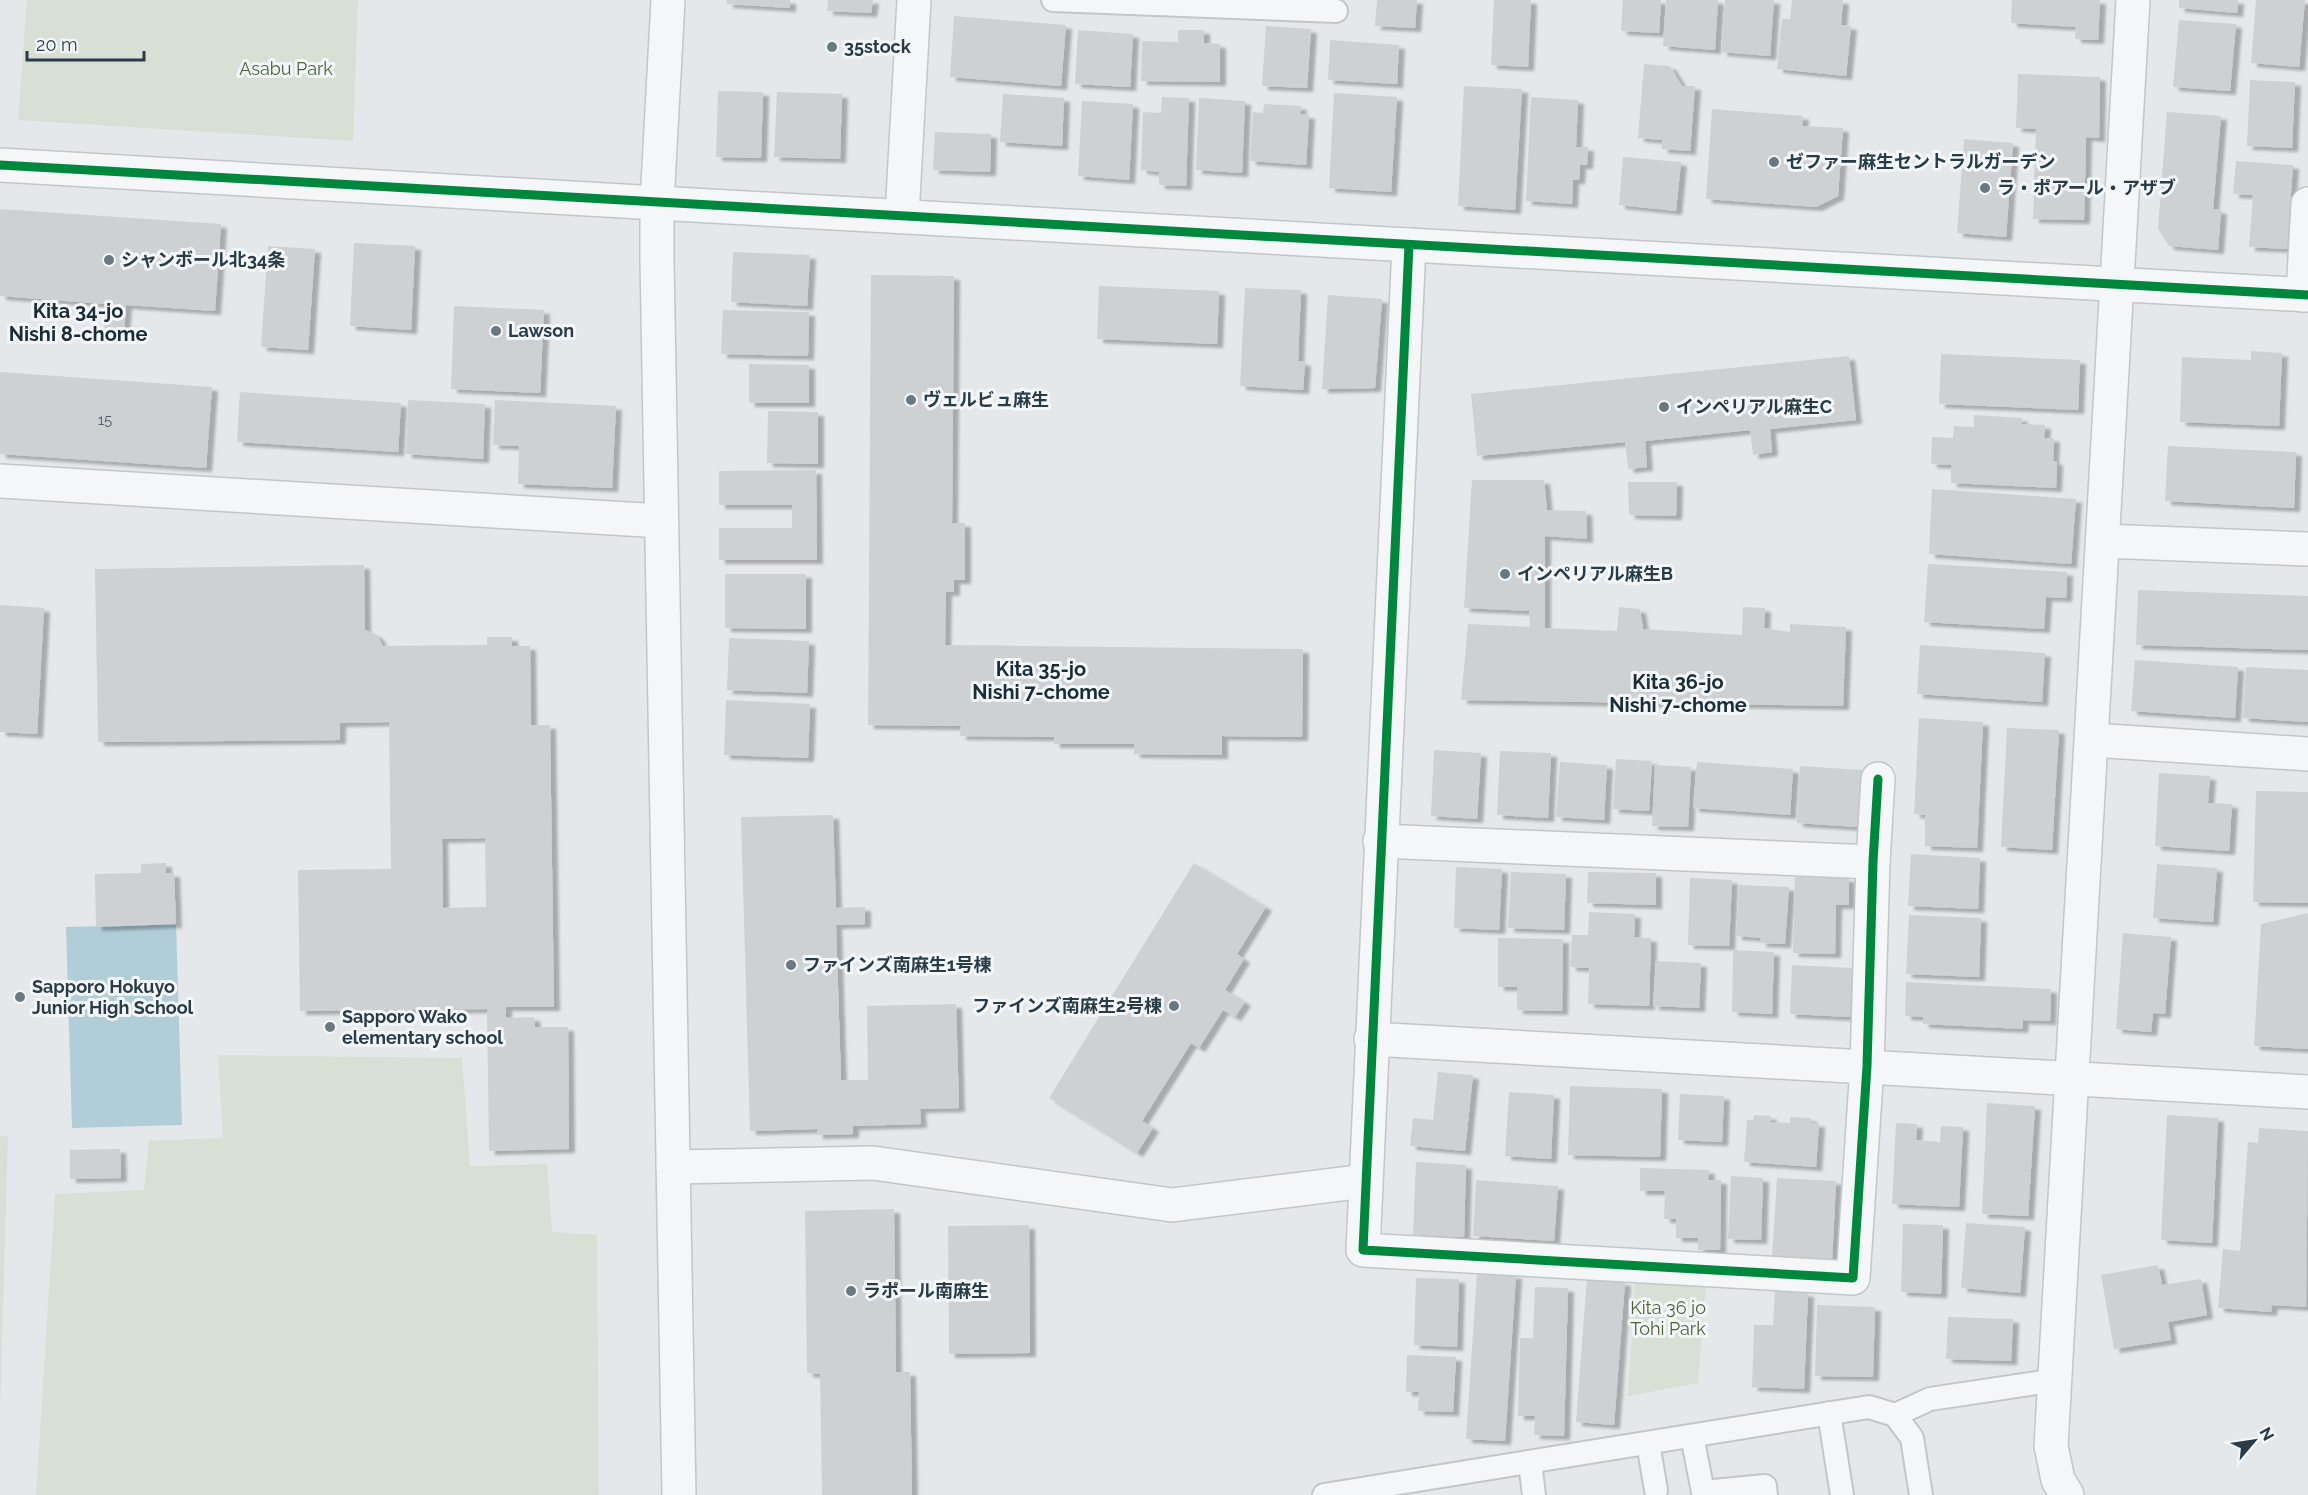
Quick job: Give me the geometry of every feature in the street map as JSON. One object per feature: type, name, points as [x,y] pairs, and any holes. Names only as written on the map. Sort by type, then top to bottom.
[{"type":"street","points":[[668,0],[657,203],[680,1495]]},
{"type":"street","points":[[902,216],[914,0]]},
{"type":"street","points":[[2067,1495],[2058,1480],[2051,1446],[2133,0]]},
{"type":"street","points":[[0,165],[2305,295],[2308,204]]},
{"type":"street","points":[[1409,245],[1363,1250],[1853,1278],[1867,1066],[1873,861],[1878,779]]},
{"type":"street","points":[[0,481],[662,521]]},
{"type":"street","points":[[2103,542],[2308,549]]},
{"type":"street","points":[[2092,740],[2308,754]]},
{"type":"street","points":[[1380,841],[1873,861]]},
{"type":"street","points":[[1371,1039],[2308,1092]]},
{"type":"street","points":[[674,1167],[873,1163],[1172,1205],[1365,1180]]},
{"type":"lane","points":[[1053,0],[1336,11]]},
{"type":"lane","points":[[1895,1415],[1930,1399],[2056,1380]]},
{"type":"lane","points":[[1324,1495],[1869,1407],[1895,1415],[1912,1438],[1921,1495]]},
{"type":"lane","points":[[1829,1413],[1842,1495]]},
{"type":"lane","points":[[1692,1436],[1703,1492],[1765,1486],[1766,1495]]},
{"type":"lane","points":[[1648,1443],[1658,1493]]},
{"type":"lane","points":[[1530,1462],[1534,1495]]},
{"type":"green space","name":"Asabu Park","points":[[27,0],[358,0],[353,141],[18,120]]},
{"type":"green space","points":[[218,1055],[462,1058],[470,1166],[547,1164],[552,1232],[597,1235],[599,1495],[36,1495],[55,1194],[144,1190],[149,1141],[223,1138]]},
{"type":"green space","points":[[0,1136],[8,1136],[0,1415]]},
{"type":"green space","name":"Kita 36 jo Tohi Park","points":[[1635,1282],[1706,1282],[1698,1383],[1628,1396]]},
{"type":"water","points":[[176,924],[182,1125],[72,1128],[66,927]]},
{"type":"building","points":[[727,0],[790,0],[790,8],[727,4]]},
{"type":"building","points":[[828,0],[873,0],[871,13],[827,11]]},
{"type":"building","points":[[1377,0],[1417,0],[1415,28],[1375,26]]},
{"type":"building","points":[[1494,0],[1531,0],[1528,67],[1491,65]]},
{"type":"building","points":[[1623,0],[1661,0],[1659,33],[1621,31]]},
{"type":"building","points":[[1666,0],[1718,0],[1715,50],[1663,46]]},
{"type":"building","points":[[1725,0],[1774,0],[1770,56],[1721,52]]},
{"type":"building","points":[[1792,0],[1843,0],[1841,25],[1851,26],[1846,76],[1777,69],[1782,19],[1790,19]]},
{"type":"building","points":[[2012,0],[2100,0],[2098,40],[2075,39],[2076,27],[2011,23]]},
{"type":"building","points":[[2179,0],[2238,0],[2237,13],[2179,8]]},
{"type":"building","points":[[2256,0],[2305,0],[2299,67],[2251,63]]},
{"type":"building","points":[[954,16],[1066,25],[1061,86],[950,77]]},
{"type":"building","points":[[2179,20],[2236,24],[2230,91],[2173,87]]},
{"type":"building","points":[[1266,26],[1311,29],[1307,88],[1262,86]]},
{"type":"building","points":[[1078,30],[1133,34],[1130,87],[1075,84]]},
{"type":"building","points":[[1178,30],[1204,30],[1204,43],[1220,44],[1220,82],[1141,81],[1142,41],[1178,42]]},
{"type":"building","points":[[1330,40],[1399,45],[1397,84],[1328,80]]},
{"type":"building","points":[[1644,64],[1670,66],[1682,86],[1695,86],[1690,151],[1662,149],[1662,140],[1638,138]]},
{"type":"building","points":[[2018,74],[2100,77],[2099,138],[2086,137],[2084,220],[2033,219],[2036,129],[2016,128]]},
{"type":"building","points":[[2250,80],[2295,82],[2292,148],[2247,146]]},
{"type":"building","points":[[1464,86],[1522,89],[1515,210],[1458,206]]},
{"type":"building","points":[[718,91],[763,92],[761,158],[716,157]]},
{"type":"building","points":[[777,92],[842,94],[840,159],[774,157]]},
{"type":"building","points":[[1334,93],[1397,97],[1391,192],[1329,188]]},
{"type":"building","points":[[1003,94],[1064,98],[1062,146],[1000,142]]},
{"type":"building","points":[[1162,97],[1189,98],[1186,186],[1159,185],[1159,172],[1141,170],[1143,112],[1161,113]]},
{"type":"building","points":[[1531,97],[1578,100],[1576,147],[1588,147],[1587,165],[1580,165],[1579,180],[1573,180],[1572,204],[1526,201]]},
{"type":"building","points":[[1199,98],[1245,101],[1242,173],[1196,170]]},
{"type":"building","points":[[1082,101],[1133,104],[1129,180],[1078,176]]},
{"type":"building","points":[[1264,104],[1301,106],[1300,114],[1309,115],[1306,165],[1250,161],[1253,112],[1263,113]]},
{"type":"building","name":"ゼファー麻生セントラルガーデン","points":[[1712,109],[1803,116],[1802,126],[1843,128],[1838,196],[1816,207],[1706,199]]},
{"type":"building","points":[[2167,112],[2221,116],[2213,209],[2221,210],[2218,250],[2169,246],[2158,229]]},
{"type":"building","points":[[935,132],[991,134],[990,172],[933,170]]},
{"type":"building","name":"ラ・ポアール・アザブ","points":[[1964,139],[2013,143],[2006,237],[1957,233]]},
{"type":"building","points":[[1623,157],[1681,162],[1676,211],[1619,205]]},
{"type":"building","points":[[2236,161],[2293,165],[2287,249],[2249,247],[2253,195],[2233,194]]},
{"type":"building","name":"シャンボール北34条","points":[[0,209],[221,224],[215,311],[126,305],[124,333],[104,332],[106,304],[0,296]]},
{"type":"building","points":[[354,243],[415,246],[411,330],[350,326]]},
{"type":"building","points":[[268,246],[315,249],[308,350],[261,347]]},
{"type":"building","points":[[733,252],[810,255],[807,306],[731,302]]},
{"type":"building","name":"ヴェルビュ麻生","points":[[871,275],[954,276],[952,523],[965,523],[965,580],[954,580],[954,592],[946,592],[945,645],[1303,649],[1302,737],[1222,736],[1222,755],[1134,754],[1134,744],[1054,744],[1054,737],[960,736],[961,726],[868,725]]},
{"type":"building","points":[[1099,286],[1219,291],[1217,344],[1097,339]]},
{"type":"building","points":[[1245,288],[1301,290],[1298,361],[1305,362],[1303,390],[1240,386]]},
{"type":"building","points":[[1328,295],[1382,299],[1375,388],[1322,389]]},
{"type":"building","points":[[454,306],[544,310],[540,393],[451,389]]},
{"type":"building","points":[[723,310],[809,312],[808,356],[721,354]]},
{"type":"building","points":[[2251,351],[2282,353],[2279,426],[2180,422],[2182,357],[2251,360]]},
{"type":"building","points":[[1941,354],[2080,360],[2078,410],[1939,404]]},
{"type":"building","name":"インペリアル麻生C","points":[[1849,356],[1856,420],[1770,429],[1772,452],[1753,455],[1750,430],[1645,441],[1647,467],[1628,469],[1625,442],[1477,456],[1471,394]]},
{"type":"building","points":[[749,364],[809,365],[809,403],[749,403]]},
{"type":"building","points":[[0,372],[212,387],[206,468],[0,454]]},
{"type":"building","points":[[240,392],[401,403],[398,452],[237,442]]},
{"type":"building","points":[[408,400],[485,404],[483,459],[406,454]]},
{"type":"building","points":[[495,400],[616,406],[612,488],[518,484],[519,446],[493,445]]},
{"type":"building","points":[[768,411],[818,412],[818,464],[767,463]]},
{"type":"building","points":[[1974,415],[2022,418],[2021,424],[2045,425],[2044,438],[2054,438],[2053,461],[2057,461],[2056,488],[1951,483],[1951,465],[1931,464],[1932,437],[1953,438],[1954,426],[1974,427]]},
{"type":"building","points":[[2168,446],[2296,452],[2294,508],[2165,501]]},
{"type":"building","points":[[816,470],[817,560],[719,560],[719,528],[792,528],[792,505],[719,505],[719,471]]},
{"type":"building","points":[[1472,480],[1544,480],[1547,510],[1586,511],[1587,539],[1545,536],[1545,628],[1617,631],[1619,607],[1640,609],[1643,629],[1742,635],[1743,607],[1765,608],[1764,628],[1790,632],[1790,624],[1846,627],[1843,706],[1461,700],[1468,624],[1530,627],[1529,611],[1464,608]]},
{"type":"building","points":[[1628,482],[1677,482],[1676,516],[1629,515]]},
{"type":"building","points":[[1932,489],[2076,499],[2071,564],[1929,554]]},
{"type":"building","points":[[1928,564],[2067,572],[2066,598],[2046,597],[2044,629],[1924,622]]},
{"type":"building","points":[[364,565],[365,630],[377,635],[383,646],[487,645],[487,637],[512,637],[512,646],[530,646],[531,725],[550,725],[554,1007],[506,1007],[506,1018],[534,1017],[535,1027],[568,1027],[569,1149],[489,1151],[487,1009],[300,1011],[298,870],[391,869],[389,722],[340,723],[340,740],[98,742],[95,569]],"holes":[[[485,838],[486,907],[443,908],[442,839]]]},
{"type":"building","points":[[725,574],[806,574],[806,629],[725,628]]},
{"type":"building","points":[[2138,590],[2308,596],[2308,650],[2136,645]]},
{"type":"building","points":[[0,605],[44,608],[37,734],[0,732]]},
{"type":"building","points":[[729,638],[809,641],[807,693],[727,690]]},
{"type":"building","points":[[1920,645],[2045,653],[2042,702],[1917,694]]},
{"type":"building","points":[[2135,660],[2238,667],[2235,718],[2131,711]]},
{"type":"building","points":[[2246,667],[2308,670],[2308,722],[2243,718]]},
{"type":"building","points":[[726,700],[810,704],[808,758],[724,755]]},
{"type":"building","points":[[1919,718],[1983,722],[1977,848],[1925,846],[1925,815],[1914,814]]},
{"type":"building","points":[[2007,728],[2059,730],[2052,850],[2001,847]]},
{"type":"building","points":[[1434,750],[1481,753],[1477,819],[1431,816]]},
{"type":"building","points":[[1500,751],[1551,753],[1548,818],[1497,815]]},
{"type":"building","points":[[1616,759],[1652,761],[1649,811],[1613,809]]},
{"type":"building","points":[[1560,762],[1607,765],[1604,820],[1556,817]]},
{"type":"building","points":[[1697,762],[1793,769],[1790,815],[1693,808]]},
{"type":"building","points":[[1655,765],[1691,767],[1688,827],[1652,826]]},
{"type":"building","points":[[1800,766],[1862,770],[1858,827],[1797,823]]},
{"type":"building","points":[[2159,773],[2210,776],[2208,803],[2232,804],[2229,851],[2155,846]]},
{"type":"building","points":[[2256,791],[2308,792],[2308,903],[2253,902]]},
{"type":"building","name":"ファインズ南麻生1号棟","points":[[833,815],[836,908],[865,907],[865,924],[836,925],[841,1080],[868,1080],[867,1006],[956,1004],[959,1108],[920,1109],[921,1124],[853,1126],[853,1134],[817,1135],[817,1129],[750,1131],[741,817]]},
{"type":"building","points":[[1911,854],[1980,858],[1978,909],[1908,906]]},
{"type":"building","points":[[166,863],[166,873],[174,873],[176,924],[96,927],[95,874],[141,873],[141,864]]},
{"type":"building","name":"ファインズ南麻生2号棟","points":[[1194,863],[1266,907],[1237,954],[1244,959],[1225,990],[1245,1002],[1235,1017],[1223,1010],[1199,1048],[1191,1043],[1142,1121],[1153,1128],[1137,1153],[1049,1098]]},
{"type":"building","points":[[2157,864],[2217,868],[2213,922],[2153,918]]},
{"type":"building","points":[[1456,867],[1502,869],[1499,930],[1454,928]]},
{"type":"building","points":[[1511,872],[1566,874],[1564,930],[1508,928]]},
{"type":"building","points":[[1588,872],[1656,873],[1656,905],[1587,903]]},
{"type":"building","points":[[1795,877],[1849,878],[1849,905],[1836,905],[1835,954],[1793,953]]},
{"type":"building","points":[[1690,878],[1732,880],[1729,946],[1688,945]]},
{"type":"building","points":[[1739,885],[1789,887],[1785,944],[1760,943],[1761,938],[1736,936]]},
{"type":"building","points":[[1589,912],[1635,914],[1634,937],[1651,938],[1649,1006],[1588,1004],[1589,968],[1570,967],[1572,935],[1588,935]]},
{"type":"building","points":[[2308,913],[2308,1049],[2254,1046],[2261,924]]},
{"type":"building","points":[[1909,915],[1981,918],[1979,977],[1906,974]]},
{"type":"building","points":[[2123,933],[2171,937],[2165,1014],[2153,1013],[2151,1032],[2116,1029]]},
{"type":"building","points":[[1498,938],[1563,939],[1562,1011],[1517,1010],[1517,987],[1498,987]]},
{"type":"building","points":[[1733,950],[1774,952],[1772,1014],[1732,1012]]},
{"type":"building","points":[[1656,961],[1701,963],[1699,1008],[1653,1006]]},
{"type":"building","points":[[1792,965],[1852,968],[1850,1017],[1790,1014]]},
{"type":"building","points":[[1906,982],[2051,989],[2050,1021],[2023,1020],[2022,1029],[1923,1024],[1923,1017],[1905,1016]]},
{"type":"building","points":[[1438,1072],[1473,1075],[1465,1151],[1410,1146],[1413,1118],[1433,1120]]},
{"type":"building","points":[[1570,1086],[1662,1089],[1660,1157],[1568,1155]]},
{"type":"building","points":[[1509,1092],[1554,1095],[1551,1159],[1505,1156]]},
{"type":"building","points":[[1680,1094],[1724,1096],[1722,1142],[1678,1140]]},
{"type":"building","points":[[1987,1103],[2035,1106],[2028,1216],[1982,1214]]},
{"type":"building","points":[[1754,1115],[1771,1116],[1770,1122],[1790,1123],[1790,1117],[1811,1118],[1810,1123],[1819,1123],[1816,1167],[1744,1162],[1747,1120],[1753,1120]]},
{"type":"building","points":[[2167,1115],[2218,1118],[2212,1243],[2161,1240]]},
{"type":"building","points":[[1896,1123],[1917,1124],[1916,1140],[1940,1142],[1941,1126],[1963,1127],[1959,1207],[1892,1204]]},
{"type":"building","points":[[2259,1128],[2308,1131],[2306,1307],[2272,1305],[2271,1312],[2218,1308],[2223,1249],[2240,1251],[2248,1142],[2258,1143]]},
{"type":"building","points":[[120,1149],[121,1178],[70,1179],[70,1150]]},
{"type":"building","points":[[1416,1162],[1466,1165],[1464,1237],[1413,1235]]},
{"type":"building","points":[[1640,1168],[1709,1170],[1708,1180],[1721,1180],[1720,1250],[1698,1250],[1698,1238],[1676,1238],[1676,1219],[1664,1219],[1665,1191],[1640,1191]]},
{"type":"building","points":[[1731,1176],[1763,1178],[1761,1240],[1728,1239]]},
{"type":"building","points":[[1777,1178],[1836,1181],[1832,1262],[1772,1258]]},
{"type":"building","points":[[1476,1180],[1558,1186],[1554,1241],[1473,1236]]},
{"type":"building","name":"ラポール南麻生","points":[[894,1209],[896,1372],[910,1372],[912,1495],[822,1495],[820,1374],[807,1373],[805,1211]]},
{"type":"building","points":[[1966,1223],[2025,1227],[2020,1293],[1961,1288]]},
{"type":"building","points":[[1903,1224],[1943,1225],[1941,1294],[1901,1292]]},
{"type":"building","points":[[1029,1225],[1030,1353],[949,1354],[948,1226]]},
{"type":"building","points":[[2158,1265],[2162,1285],[2201,1279],[2207,1315],[2168,1322],[2171,1340],[2114,1349],[2101,1275]]},
{"type":"building","points":[[1477,1272],[1516,1275],[1505,1441],[1466,1439]]},
{"type":"building","points":[[1416,1278],[1459,1279],[1457,1347],[1414,1345]]},
{"type":"building","points":[[1587,1278],[1625,1282],[1614,1425],[1576,1422]]},
{"type":"building","points":[[1535,1287],[1568,1288],[1564,1436],[1534,1435],[1535,1416],[1518,1416],[1520,1338],[1533,1338]]},
{"type":"building","points":[[1775,1291],[1808,1293],[1804,1389],[1752,1387],[1754,1325],[1773,1325]]},
{"type":"building","points":[[1817,1305],[1875,1307],[1873,1377],[1815,1376]]},
{"type":"building","points":[[1948,1317],[2013,1319],[2011,1361],[1946,1359]]},
{"type":"building","points":[[1407,1355],[1456,1357],[1453,1412],[1418,1411],[1419,1392],[1406,1392]]},
{"type":"cycle path","points":[[0,165],[2308,295]]},
{"type":"cycle path","points":[[1409,245],[1363,1250],[1853,1278],[1867,1066],[1873,862],[1878,779]]},
{"type":"place","name":"35stock","points":[[832,47]]},
{"type":"place","name":"ゼファー麻生セントラルガーデン","points":[[1774,162]]},
{"type":"place","name":"ラ・ポアール・アザブ","points":[[1985,188]]},
{"type":"place","name":"シャンボール北34条","points":[[109,260]]},
{"type":"place","name":"Lawson","points":[[496,331]]},
{"type":"place","name":"ヴェルビュ麻生","points":[[911,400]]},
{"type":"place","name":"インペリアル麻生C","points":[[1664,407]]},
{"type":"place","name":"インペリアル麻生B","points":[[1505,574]]},
{"type":"place","name":"ファインズ南麻生1号棟","points":[[791,965]]},
{"type":"place","name":"Sapporo Hokuyo Junior High School","points":[[20,997]]},
{"type":"place","name":"ファインズ南麻生2号棟","points":[[1174,1006]]},
{"type":"place","name":"Sapporo Wako elementary school","points":[[330,1027]]},
{"type":"place","name":"ラポール南麻生","points":[[851,1291]]},
{"type":"district","name":"Kita 34-jo Nishi 8-chome","points":[[78,322]]},
{"type":"district","name":"Kita 35-jo Nishi 7-chome","points":[[1041,680]]},
{"type":"district","name":"Kita 36-jo Nishi 7-chome","points":[[1678,694]]}]
